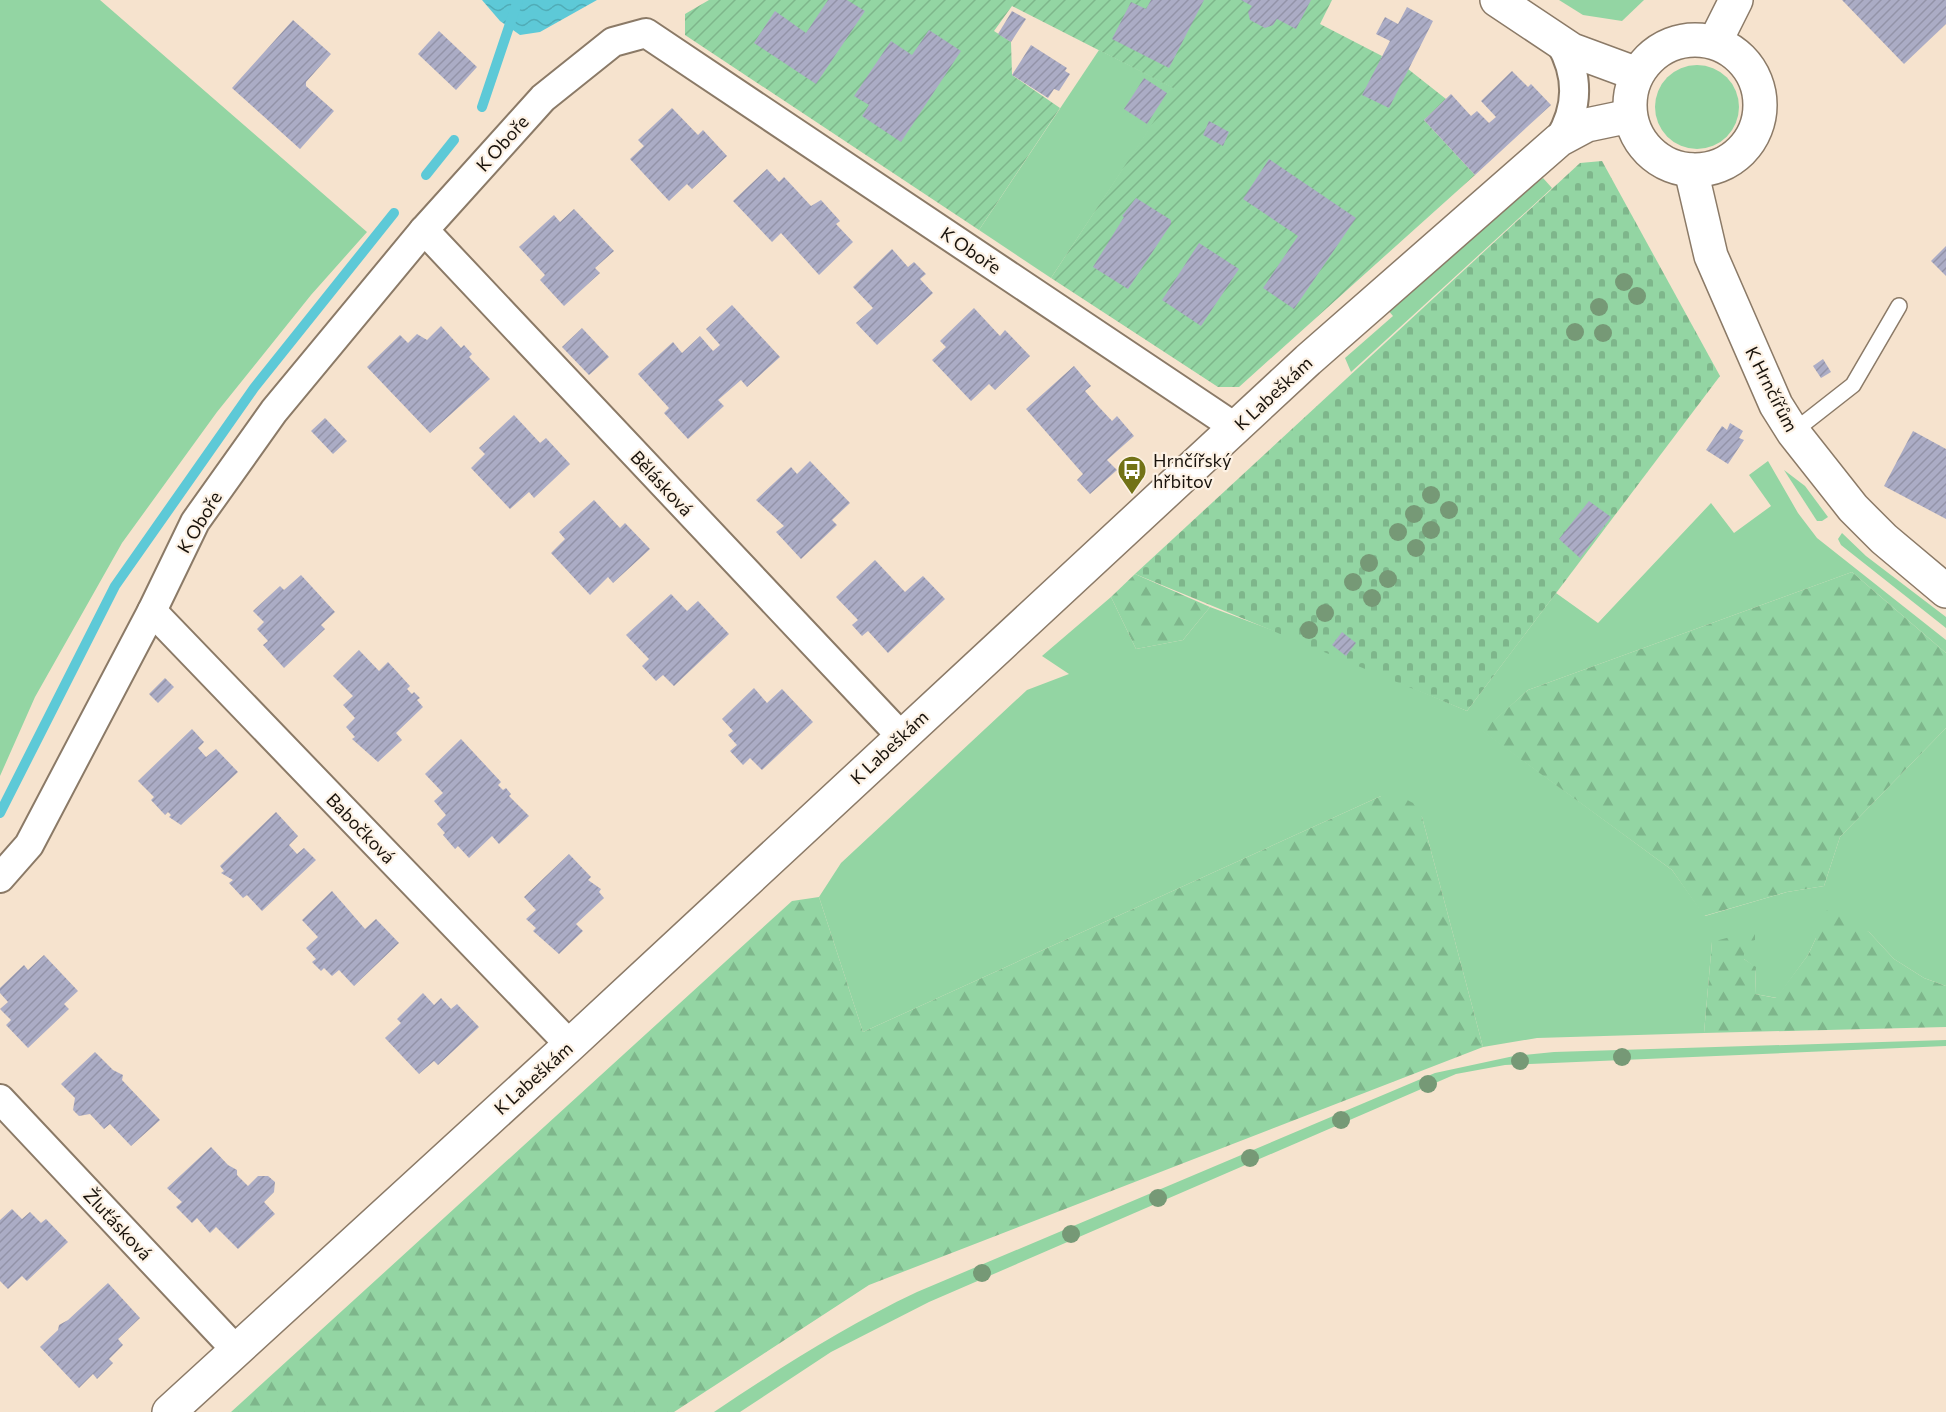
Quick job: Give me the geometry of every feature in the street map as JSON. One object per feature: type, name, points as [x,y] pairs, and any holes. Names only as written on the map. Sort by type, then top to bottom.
[{"type":"street","points":[[1497,0],[1572,50],[1637,74]]},
{"type":"street","points":[[1715,42],[1736,0]]},
{"type":"street","name":"K Oboře","points":[[0,878],[29,845],[152,611],[195,522],[274,411],[424,230],[543,98],[613,42],[646,33],[1236,428]]},
{"type":"street","points":[[1697,39],[1715,42],[1732,51],[1746,63],[1756,80],[1760,98],[1760,117],[1753,135],[1743,150],[1728,162],[1710,169],[1691,170],[1674,167],[1658,159],[1645,147],[1636,133],[1630,116],[1630,95],[1637,74],[1655,54],[1679,41],[1697,39]]},
{"type":"street","points":[[1559,140],[1568,125],[1575,91],[1571,65],[1560,42]]},
{"type":"street","name":"K Labeškám","points":[[169,1412],[570,1045],[900,736],[1308,360],[1559,140],[1587,125],[1630,116]]},
{"type":"street","name":"K Hrnčířům","points":[[1691,170],[1711,256],[1776,405],[1793,432],[1853,508],[1884,539],[1946,591]]},
{"type":"street","name":"Bělásková","points":[[424,230],[900,736]]},
{"type":"street","name":"Babočková","points":[[152,611],[570,1045]]},
{"type":"street","name":"Žluťásková","points":[[0,1099],[236,1350]]},
{"type":"lane","points":[[1793,432],[1853,385],[1899,306]]},
{"type":"green space","points":[[0,0],[100,0],[367,232],[311,295],[217,412],[122,543],[35,697],[0,776]]},
{"type":"green space","points":[[709,0],[1332,0],[1320,24],[1382,56],[1377,68],[1408,69],[1446,99],[1424,120],[1475,175],[1239,387],[1218,387],[1051,278],[1175,89],[1012,6],[994,31],[1011,42],[1012,75],[1060,108],[979,230],[685,35],[685,14]]},
{"type":"green space","points":[[1559,0],[1644,0],[1622,21],[1583,15]]},
{"type":"green space","points":[[1099,50],[1176,89],[1051,278],[979,230]]},
{"type":"green space","points":[[1697,65],[1713,68],[1727,77],[1736,91],[1739,107],[1736,123],[1727,137],[1713,146],[1697,149],[1681,146],[1667,137],[1658,123],[1655,107],[1658,91],[1667,77],[1681,68]]},
{"type":"green space","points":[[1602,161],[1720,376],[1467,711],[1135,574],[1580,163]]},
{"type":"green space","points":[[1543,178],[1552,188],[1351,372],[1345,358],[1393,316],[1387,309],[1501,209]]},
{"type":"green space","points":[[1768,461],[1798,513],[1817,538],[1946,640],[1946,653],[1852,572],[1528,690],[1483,731],[1672,870],[1705,916],[1787,892],[1824,886],[1840,837],[1946,728],[1946,986],[1924,978],[1894,959],[1869,932],[1816,915],[1816,938],[1808,955],[1777,998],[1755,994],[1756,968],[1744,959],[1744,946],[1712,942],[1704,1033],[1537,1038],[1483,1047],[1422,817],[1381,796],[863,1032],[819,897],[841,863],[1027,690],[1069,674],[1042,656],[1111,597],[1136,649],[1183,640],[1210,607],[1312,645],[1467,711],[1556,593],[1598,623],[1711,503],[1734,533],[1771,506],[1749,475]]},
{"type":"green space","points":[[1784,470],[1805,486],[1828,517],[1817,521]]},
{"type":"green space","points":[[1842,533],[1866,556],[1946,617],[1946,628],[1841,545],[1838,539]]},
{"type":"green space","points":[[1852,572],[1946,653],[1946,728],[1840,837],[1824,886],[1787,892],[1704,916],[1672,870],[1482,731],[1528,690]]},
{"type":"green space","points":[[1135,574],[1210,607],[1183,640],[1136,649],[1111,597]]},
{"type":"green space","points":[[1398,795],[1413,803],[1422,817],[1483,1047],[869,1285],[674,1412],[231,1412],[792,901],[819,897],[863,1032],[1381,796]]},
{"type":"green space","points":[[1832,909],[1869,932],[1894,959],[1924,978],[1946,986],[1946,1027],[1704,1033],[1712,942],[1755,930],[1755,940],[1744,946],[1744,959],[1756,967],[1755,994],[1776,998],[1808,955],[1816,938],[1816,914]]},
{"type":"green space","points":[[1946,1040],[1946,1046],[1505,1065],[1456,1074],[929,1302],[831,1352],[740,1412],[714,1412],[813,1348],[917,1292],[1435,1073],[1514,1056],[1554,1052]]},
{"type":"water","points":[[482,0],[597,0],[540,32],[520,35],[500,21]]},
{"type":"building","points":[[828,0],[847,0],[865,11],[816,84],[754,43],[775,11],[806,33]]},
{"type":"building","points":[[1151,0],[1204,0],[1169,68],[1112,39],[1131,2],[1146,9]]},
{"type":"building","points":[[1241,0],[1311,0],[1296,29],[1277,19],[1273,25],[1265,28],[1250,20],[1248,12],[1252,6]]},
{"type":"building","points":[[1842,0],[1946,0],[1946,24],[1904,64]]},
{"type":"building","points":[[1407,7],[1433,21],[1389,108],[1362,95],[1390,41],[1376,34],[1385,17],[1398,24]]},
{"type":"building","points":[[1012,11],[1026,19],[1011,42],[998,34]]},
{"type":"building","points":[[293,20],[331,54],[306,82],[306,86],[334,111],[300,149],[232,88]]},
{"type":"building","points":[[929,30],[961,51],[901,142],[862,116],[869,105],[854,96],[891,41],[912,55]]},
{"type":"building","points":[[439,31],[477,67],[456,90],[418,54]]},
{"type":"building","points":[[1031,45],[1067,68],[1065,71],[1070,74],[1059,91],[1054,89],[1048,98],[1012,75]]},
{"type":"building","points":[[1512,71],[1528,87],[1531,84],[1551,105],[1475,175],[1424,120],[1451,94],[1471,116],[1477,111],[1489,123],[1496,117],[1481,101]]},
{"type":"building","points":[[1144,78],[1167,93],[1147,124],[1124,109]]},
{"type":"building","points":[[672,108],[698,135],[703,130],[727,156],[692,189],[687,184],[669,201],[630,159],[644,146],[638,140]]},
{"type":"building","points":[[1209,121],[1229,132],[1223,146],[1203,135]]},
{"type":"building","points":[[1269,159],[1356,218],[1294,309],[1263,288],[1298,236],[1243,199]]},
{"type":"building","points":[[767,169],[779,182],[784,177],[811,206],[821,200],[840,221],[836,224],[853,242],[819,275],[781,233],[772,242],[733,201]]},
{"type":"building","points":[[1136,198],[1171,220],[1171,224],[1128,289],[1093,267],[1124,217],[1122,216]]},
{"type":"building","points":[[574,209],[614,251],[595,268],[600,273],[564,306],[540,280],[545,275],[519,247],[554,215],[560,222]]},
{"type":"building","points":[[1199,243],[1239,269],[1201,326],[1162,300]]},
{"type":"building","points":[[1946,246],[1946,276],[1931,261]]},
{"type":"building","points":[[892,249],[908,267],[914,262],[926,274],[920,279],[933,293],[877,345],[856,323],[873,308],[853,287]]},
{"type":"building","points":[[732,305],[780,357],[747,387],[741,380],[718,400],[724,406],[688,439],[664,413],[669,408],[638,374],[673,342],[682,353],[700,336],[713,351],[720,345],[706,329]]},
{"type":"building","points":[[974,308],[1000,336],[1005,330],[1030,356],[995,390],[989,384],[971,401],[932,360],[946,347],[940,341]]},
{"type":"building","points":[[441,326],[461,348],[464,345],[472,354],[469,357],[490,379],[430,433],[367,367],[400,335],[408,343],[417,334],[427,340]]},
{"type":"building","points":[[582,328],[609,357],[589,375],[562,347]]},
{"type":"building","points":[[1823,359],[1831,372],[1821,378],[1813,366]]},
{"type":"building","points":[[1074,366],[1091,386],[1085,391],[1112,421],[1117,416],[1134,436],[1107,460],[1117,470],[1090,494],[1077,480],[1083,474],[1026,409]]},
{"type":"building","points":[[514,415],[540,443],[546,438],[570,464],[534,498],[529,492],[510,509],[471,468],[485,454],[479,448]]},
{"type":"building","points":[[325,418],[347,441],[333,454],[311,431]]},
{"type":"building","points":[[1730,423],[1743,431],[1739,438],[1744,440],[1728,464],[1706,450],[1722,426],[1727,430]]},
{"type":"building","points":[[1913,431],[1946,449],[1946,519],[1884,486]]},
{"type":"building","points":[[810,461],[850,503],[832,520],[837,525],[801,559],[776,532],[784,526],[756,500],[791,467],[797,474]]},
{"type":"building","points":[[594,500],[620,528],[625,523],[650,549],[613,583],[608,577],[590,595],[551,553],[565,539],[559,532]]},
{"type":"building","points":[[1589,501],[1611,517],[1580,558],[1559,539]]},
{"type":"building","points":[[875,560],[905,592],[923,576],[945,599],[888,653],[868,631],[862,636],[852,625],[858,620],[836,597]]},
{"type":"building","points":[[301,575],[335,612],[321,625],[325,629],[284,668],[263,645],[268,641],[257,629],[264,622],[253,611],[280,586],[284,590]]},
{"type":"building","points":[[671,594],[687,611],[698,601],[729,634],[674,686],[663,675],[656,681],[642,666],[649,659],[626,635]]},
{"type":"building","points":[[1342,632],[1356,643],[1346,656],[1332,645]]},
{"type":"building","points":[[359,650],[379,671],[388,662],[410,686],[407,689],[420,698],[417,700],[423,707],[396,733],[402,740],[378,762],[352,739],[355,737],[346,727],[355,718],[343,705],[353,696],[333,676]]},
{"type":"building","points":[[165,678],[174,687],[158,703],[149,694]]},
{"type":"building","points":[[754,688],[767,703],[782,689],[813,722],[762,770],[750,758],[743,765],[730,751],[737,745],[728,735],[733,731],[722,719]]},
{"type":"building","points":[[192,729],[204,742],[198,748],[206,757],[216,749],[238,772],[181,825],[169,817],[171,815],[168,812],[165,815],[151,800],[154,797],[138,781]]},
{"type":"building","points":[[461,739],[501,782],[498,785],[503,790],[506,788],[511,794],[509,796],[529,816],[499,844],[492,836],[469,858],[458,846],[455,849],[437,824],[446,815],[434,801],[443,793],[425,774]]},
{"type":"building","points":[[276,812],[298,836],[289,845],[297,854],[304,848],[316,860],[262,911],[247,895],[243,898],[229,883],[233,880],[221,873],[224,871],[220,866]]},
{"type":"building","points":[[569,854],[591,877],[588,880],[601,889],[599,892],[604,898],[576,924],[583,931],[559,954],[533,931],[536,928],[526,919],[536,910],[524,897]]},
{"type":"building","points":[[332,891],[365,929],[376,919],[399,943],[354,986],[339,970],[332,976],[324,968],[321,971],[312,962],[316,959],[306,948],[318,937],[302,920]]},
{"type":"building","points":[[44,955],[78,991],[64,1004],[69,1009],[28,1048],[6,1025],[11,1020],[0,1009],[8,1002],[0,993],[0,988],[24,965],[28,970]]},
{"type":"building","points":[[423,993],[434,1005],[441,998],[451,1009],[457,1004],[479,1027],[438,1065],[434,1061],[419,1074],[385,1038],[401,1023],[397,1019]]},
{"type":"building","points":[[95,1052],[113,1070],[123,1075],[122,1080],[160,1120],[131,1146],[110,1124],[104,1129],[90,1114],[79,1116],[73,1110],[75,1098],[61,1084]]},
{"type":"building","points":[[211,1147],[228,1165],[237,1170],[237,1175],[248,1186],[258,1176],[268,1176],[275,1182],[274,1192],[264,1202],[275,1214],[238,1249],[216,1227],[210,1233],[197,1218],[192,1223],[176,1207],[182,1202],[167,1188]]},
{"type":"building","points":[[12,1209],[22,1219],[30,1212],[41,1223],[46,1219],[68,1242],[27,1281],[22,1276],[8,1289],[0,1281],[0,1220]]},
{"type":"building","points":[[108,1283],[140,1318],[118,1339],[123,1345],[109,1359],[113,1363],[97,1379],[93,1374],[79,1388],[40,1347],[58,1330],[59,1325],[68,1320]]},
{"type":"waterway","points":[[482,107],[518,0]]},
{"type":"waterway","points":[[426,175],[454,140]]},
{"type":"waterway","points":[[0,813],[115,586],[254,388],[394,213]]},
{"type":"place","name":"Hrnčířský hřbitov","points":[[1132,496]]}]
